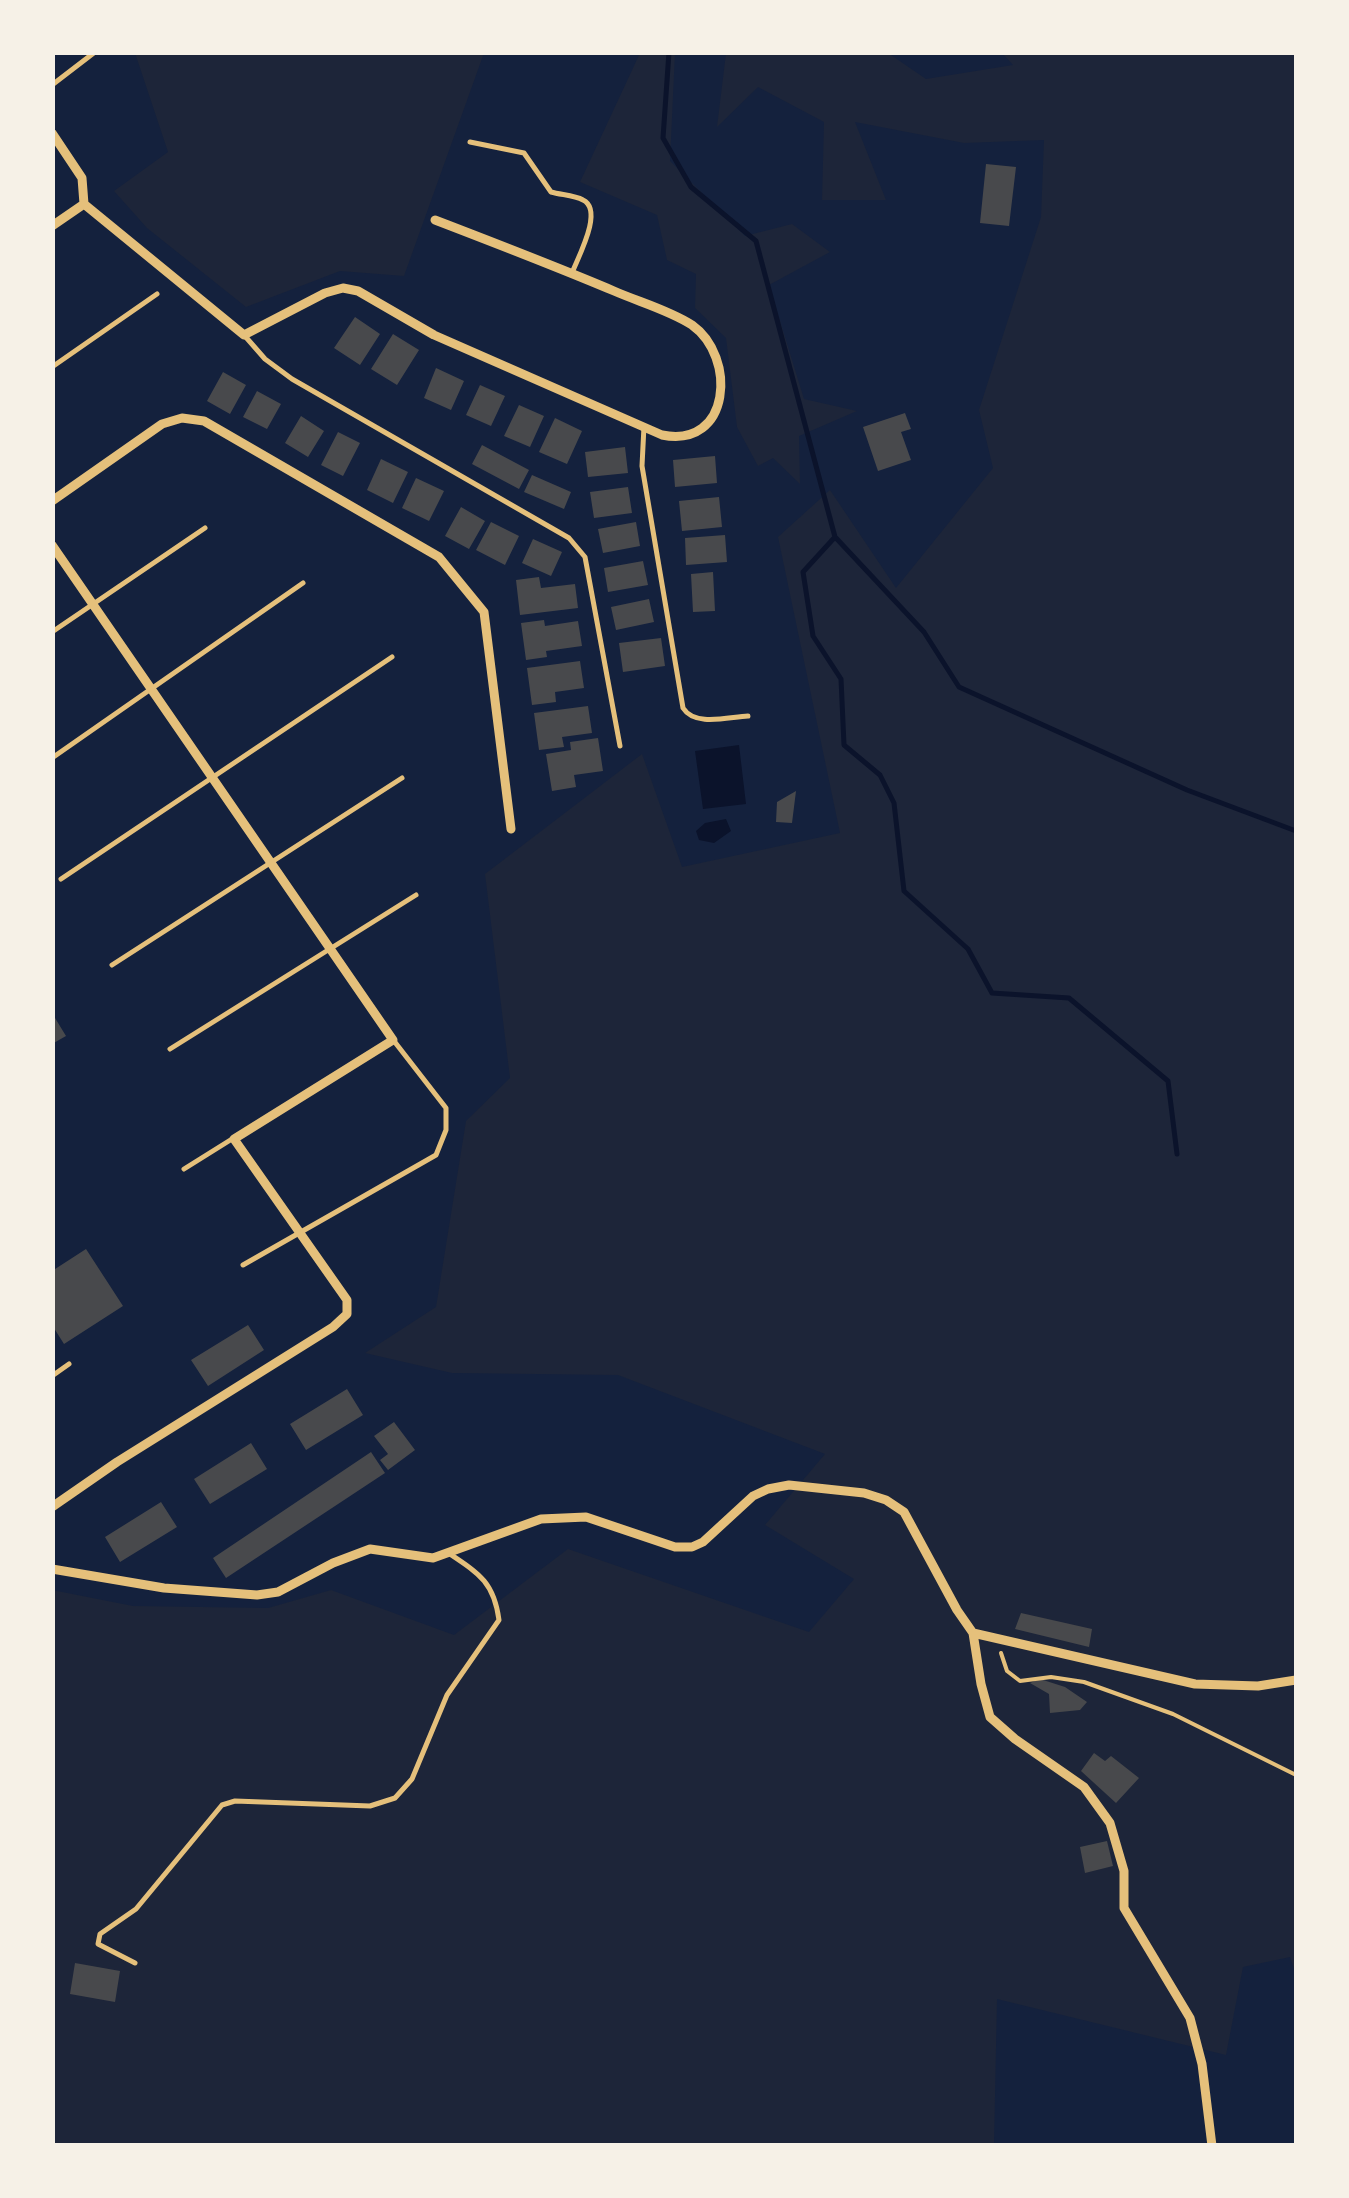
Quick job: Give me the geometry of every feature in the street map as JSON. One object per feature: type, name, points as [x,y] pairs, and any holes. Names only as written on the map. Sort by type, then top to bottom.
[{"type":"street","points":[[52,134],[82,178],[84,204],[244,335],[325,294],[342,288],[358,291],[434,335],[662,435],[679,438],[700,432],[709,424],[721,388],[720,370],[703,335],[682,319],[435,220]]},
{"type":"street","points":[[52,226],[84,204]]},
{"type":"street","points":[[52,500],[162,424],[182,418],[204,421],[440,557],[484,612],[510,829]]},
{"type":"street","points":[[52,545],[393,1040],[234,1138],[347,1300],[347,1314],[332,1328],[52,1507]]},
{"type":"street","points":[[52,1569],[164,1588],[256,1595],[278,1592],[370,1549],[433,1558],[540,1519],[586,1517],[675,1548],[692,1547],[703,1542],[753,1496],[789,1485],[864,1493],[904,1512],[956,1610],[973,1633],[980,1684],[990,1718],[1084,1786],[1110,1822],[1124,1870],[1124,1908],[1190,2018],[1202,2064],[1212,2146]]},
{"type":"street","points":[[973,1633],[1195,1684],[1258,1686],[1296,1680]]},
{"type":"lane","points":[[52,85],[95,52]]},
{"type":"lane","points":[[470,142],[524,153],[552,192],[589,204],[593,217],[572,274]]},
{"type":"lane","points":[[52,367],[156,294]]},
{"type":"lane","points":[[244,335],[292,379],[569,538],[585,558],[620,746]]},
{"type":"lane","points":[[644,426],[642,466],[682,708],[696,719],[748,716]]},
{"type":"lane","points":[[52,632],[205,528]]},
{"type":"lane","points":[[52,758],[303,584]]},
{"type":"lane","points":[[61,879],[392,658]]},
{"type":"lane","points":[[112,965],[402,778]]},
{"type":"lane","points":[[170,1049],[416,895]]},
{"type":"lane","points":[[243,1265],[436,1155],[446,1130],[446,1108],[393,1040]]},
{"type":"lane","points":[[184,1170],[234,1138]]},
{"type":"lane","points":[[52,1376],[68,1364]]},
{"type":"lane","points":[[134,1963],[98,1944],[100,1934],[136,1909],[222,1805],[235,1802],[370,1806],[395,1798],[412,1778],[447,1694],[499,1620],[496,1597],[480,1574],[450,1554]]},
{"type":"path","points":[[973,1633],[1001,1652],[1007,1671],[1020,1681],[1051,1677],[1084,1682],[1173,1714],[1296,1775]]},
{"type":"shaded area","points":[[135,53],[484,53],[404,276],[340,271],[246,307],[147,228],[114,191],[168,152]]},
{"type":"shaded area","points":[[640,53],[675,53],[670,161],[745,236],[792,224],[830,252],[769,285],[804,399],[857,411],[799,436],[800,484],[773,458],[758,466],[737,427],[726,338],[695,308],[696,274],[667,260],[657,215],[580,182]]},
{"type":"shaded area","points":[[726,53],[888,53],[926,79],[1013,65],[1002,53],[1296,53],[1296,1975],[1290,1957],[1243,1967],[1226,2055],[997,1999],[994,2145],[53,2145],[52,1590],[133,1606],[268,1608],[331,1590],[454,1635],[568,1549],[809,1632],[854,1579],[765,1525],[825,1454],[618,1375],[452,1373],[365,1353],[436,1307],[466,1121],[510,1078],[485,874],[642,754],[682,867],[840,833],[778,537],[830,490],[896,588],[993,468],[979,410],[1041,217],[1044,140],[964,143],[855,122],[886,200],[822,200],[824,122],[758,87],[717,127]]},
{"type":"shaded area","points":[[739,745],[746,804],[703,809],[695,751]]},
{"type":"shaded area","points":[[726,819],[731,831],[714,843],[699,840],[696,831],[705,823]]},
{"type":"building","points":[[986,164],[1016,167],[1009,226],[980,223]]},
{"type":"building","points":[[355,317],[380,334],[360,365],[334,348]]},
{"type":"building","points":[[393,334],[419,350],[397,385],[371,369]]},
{"type":"building","points":[[436,368],[464,381],[451,410],[424,398]]},
{"type":"building","points":[[223,372],[246,385],[230,414],[207,401]]},
{"type":"building","points":[[480,385],[505,396],[491,426],[466,415]]},
{"type":"building","points":[[257,391],[281,404],[267,429],[243,417]]},
{"type":"building","points":[[519,405],[544,416],[530,447],[504,436]]},
{"type":"building","points":[[905,413],[911,429],[901,432],[911,460],[878,471],[863,427]]},
{"type":"building","points":[[301,416],[324,431],[308,457],[285,443]]},
{"type":"building","points":[[555,418],[582,431],[567,464],[539,452]]},
{"type":"building","points":[[338,432],[360,443],[343,476],[321,465]]},
{"type":"building","points":[[482,445],[529,470],[519,489],[472,464]]},
{"type":"building","points":[[625,447],[628,473],[588,477],[585,452]]},
{"type":"building","points":[[715,456],[717,483],[675,487],[673,460]]},
{"type":"building","points":[[381,459],[408,472],[393,503],[367,490]]},
{"type":"building","points":[[532,475],[571,492],[564,509],[524,492]]},
{"type":"building","points":[[416,478],[444,491],[429,521],[402,508]]},
{"type":"building","points":[[628,487],[632,513],[594,518],[590,492]]},
{"type":"building","points":[[719,497],[722,527],[682,531],[679,501]]},
{"type":"building","points":[[461,507],[485,521],[469,549],[445,536]]},
{"type":"building","points":[[491,522],[519,536],[505,565],[476,550]]},
{"type":"building","points":[[636,522],[640,546],[603,553],[598,529]]},
{"type":"building","points":[[725,535],[727,562],[686,565],[685,538]]},
{"type":"building","points":[[533,539],[562,552],[551,576],[522,563]]},
{"type":"building","points":[[643,561],[648,585],[608,592],[604,568]]},
{"type":"building","points":[[713,572],[715,611],[693,612],[691,574]]},
{"type":"building","points":[[539,577],[541,588],[575,584],[578,608],[520,615],[516,580]]},
{"type":"building","points":[[649,599],[654,622],[616,630],[611,607]]},
{"type":"building","points":[[544,620],[545,626],[578,621],[582,646],[546,651],[547,657],[526,660],[521,623]]},
{"type":"building","points":[[661,638],[665,666],[623,672],[619,643]]},
{"type":"building","points":[[580,661],[584,688],[555,692],[556,702],[532,705],[527,668]]},
{"type":"building","points":[[588,706],[592,733],[562,737],[564,747],[539,750],[534,713]]},
{"type":"building","points":[[598,738],[603,771],[574,775],[576,787],[552,791],[546,754],[571,750],[570,742]]},
{"type":"building","points":[[796,791],[792,823],[776,822],[777,802]]},
{"type":"building","points":[[52,1013],[66,1036],[52,1044]]},
{"type":"building","points":[[86,1249],[123,1306],[64,1344],[52,1325],[52,1271]]},
{"type":"building","points":[[248,1325],[264,1350],[208,1386],[191,1360]]},
{"type":"building","points":[[347,1389],[363,1415],[306,1450],[290,1424]]},
{"type":"building","points":[[394,1422],[415,1450],[388,1470],[380,1460],[388,1454],[374,1436]]},
{"type":"building","points":[[251,1443],[267,1469],[210,1504],[194,1479]]},
{"type":"building","points":[[371,1452],[385,1473],[226,1578],[213,1558]]},
{"type":"building","points":[[161,1502],[177,1527],[120,1562],[105,1537]]},
{"type":"building","points":[[1021,1613],[1092,1629],[1089,1647],[1015,1629]]},
{"type":"building","points":[[1040,1679],[1065,1687],[1087,1702],[1080,1710],[1050,1713],[1049,1694],[1030,1683]]},
{"type":"building","points":[[1094,1753],[1105,1761],[1111,1756],[1139,1778],[1116,1803],[1081,1771]]},
{"type":"building","points":[[1107,1841],[1113,1866],[1085,1873],[1080,1847]]},
{"type":"building","points":[[75,1963],[120,1971],[115,2002],[70,1994]]},
{"type":"waterway","points":[[669,52],[663,138],[691,187],[756,241],[835,537],[803,572],[813,636],[841,679],[844,745],[880,775],[894,803],[904,891],[968,949],[992,993],[1069,998],[1168,1081],[1177,1154]]},
{"type":"waterway","points":[[836,538],[924,632],[959,687],[1187,790],[1296,831]]}]
